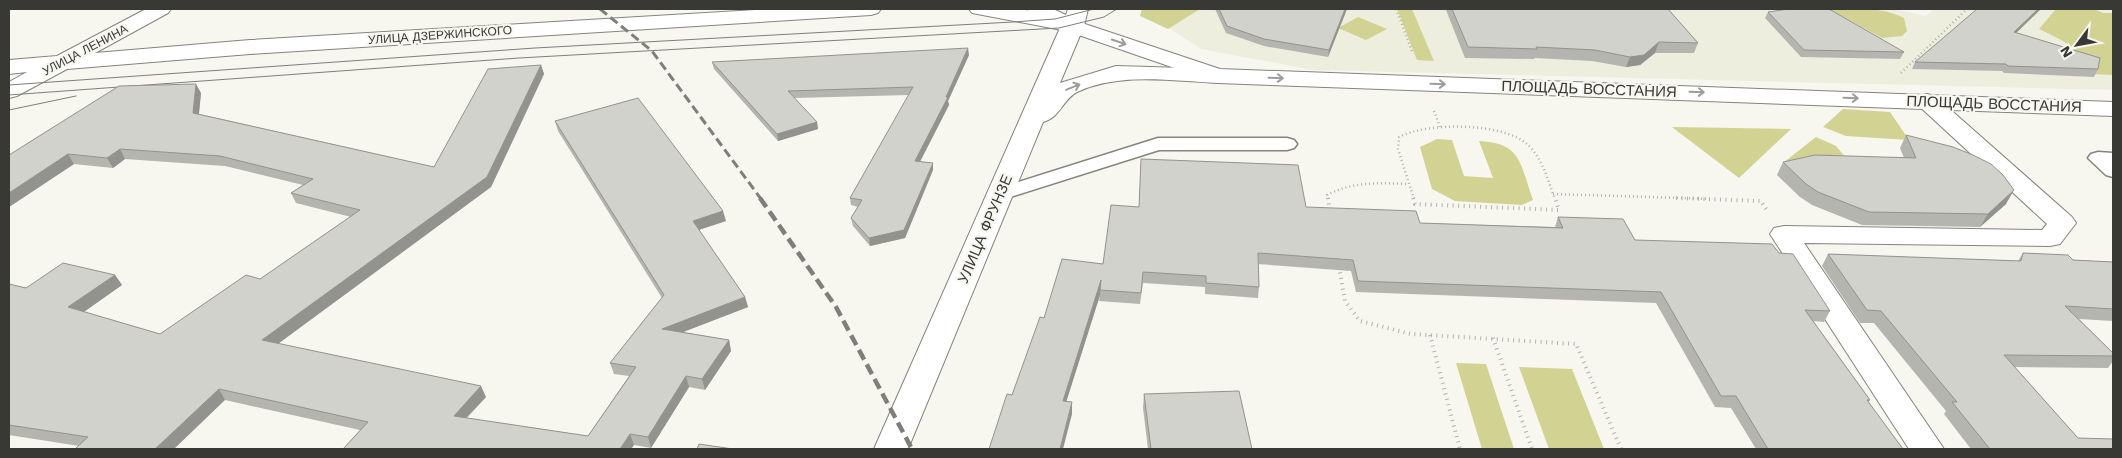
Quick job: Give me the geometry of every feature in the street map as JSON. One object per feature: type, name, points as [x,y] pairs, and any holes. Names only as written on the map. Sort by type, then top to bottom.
[{"type":"main road","name":"УЛИЦА ЛЕНИНА","points":[[9,91],[161,9]]},
{"type":"main road","name":"УЛИЦА ДЗЕРЖИНСКОГО","points":[[9,67],[250,46],[871,9]]},
{"type":"main road","points":[[978,9],[1016,14],[1075,17]]},
{"type":"main road","points":[[1037,9],[1075,17]]},
{"type":"main road","name":"ПЛОЩАДЬ ВОССТАНИЯ","points":[[1075,17],[1218,76],[2113,108]]},
{"type":"main road","name":"УЛИЦА ФРУНЗЕ","points":[[891,449],[1075,17]]},
{"type":"main road","points":[[1027,133],[1066,88],[1116,73],[1218,76]]},
{"type":"main road","points":[[1784,234],[2050,238],[2062,223],[1927,101]]},
{"type":"main road","points":[[1784,234],[1927,449]]},
{"type":"lane","points":[[1000,194],[1158,144],[1287,144]]},
{"type":"lane","points":[[2113,159],[2098,158],[2113,171]]},
{"type":"path","points":[[1440,127],[1502,131],[1520,140],[1534,152],[1559,210],[1415,204],[1409,184],[1398,149],[1399,137],[1410,131],[1440,127]]},
{"type":"path","points":[[1330,214],[1327,195],[1338,187],[1370,183],[1409,184]]},
{"type":"path","points":[[1553,194],[1761,201],[1784,234]]},
{"type":"path","points":[[1338,262],[1345,301],[1360,321],[1411,334],[1576,344],[1621,449]]},
{"type":"path","points":[[1430,335],[1460,449]]},
{"type":"path","points":[[1492,338],[1532,449]]},
{"type":"shaded area","points":[[1150,9],[1896,9],[1926,16],[1933,9],[2113,9],[2113,90],[1313,70],[1201,49],[1153,18]]},
{"type":"green space","points":[[1142,9],[1200,9],[1168,29],[1140,16]]},
{"type":"green space","points":[[1397,9],[1412,9],[1434,61],[1417,60]]},
{"type":"green space","points":[[1829,9],[1868,9],[1895,14],[1904,18],[1907,31],[1902,36],[1882,38]]},
{"type":"green space","points":[[2056,9],[2094,9],[2103,13],[2113,13],[2113,75],[2093,74],[2084,58],[2071,46],[2039,29]]},
{"type":"green space","points":[[1358,17],[1387,29],[1366,40],[1338,28]]},
{"type":"green space","points":[[1843,109],[1890,112],[1909,140],[1846,136],[1823,127]]},
{"type":"green space","points":[[1672,127],[1791,129],[1739,178]]},
{"type":"green space","points":[[1816,137],[1836,146],[1852,165],[1783,163]]},
{"type":"green space","points":[[1437,139],[1452,140],[1464,176],[1493,178],[1479,141],[1504,146],[1512,151],[1522,166],[1533,200],[1522,205],[1455,201],[1432,189],[1420,147]]},
{"type":"green space","points":[[1456,363],[1486,364],[1514,449],[1482,449]]},
{"type":"green space","points":[[1519,367],[1572,369],[1604,449],[1549,449]]},
{"type":"building","points":[[1219,9],[1345,9],[1329,50],[1264,39],[1227,26]]},
{"type":"building","points":[[1452,9],[1668,9],[1698,43],[1659,42],[1644,55],[1630,57],[1595,50],[1536,47],[1537,49],[1468,47]]},
{"type":"building","points":[[1789,9],[1829,9],[1904,52],[1804,50],[1768,12]]},
{"type":"building","points":[[1977,9],[2038,9],[2014,32],[2100,58],[2098,69],[1915,62]]},
{"type":"building","points":[[968,48],[946,97],[948,97],[915,161],[933,163],[904,230],[869,238],[851,218],[862,200],[850,198],[913,87],[788,91],[817,122],[777,134],[712,62]]},
{"type":"building","points":[[541,65],[487,177],[262,340],[481,386],[454,416],[588,436],[636,367],[610,363],[664,295],[555,121],[638,98],[723,211],[693,221],[745,297],[662,329],[729,340],[702,379],[686,376],[648,437],[630,434],[620,449],[343,449],[368,422],[219,389],[155,449],[75,449],[88,437],[9,425],[9,284],[26,288],[63,263],[115,275],[68,307],[160,334],[246,275],[260,279],[360,210],[291,193],[313,179],[220,156],[120,149],[107,158],[68,154],[9,193],[9,155],[119,86],[196,84],[193,113],[434,167],[488,69]]},
{"type":"building","points":[[1906,135],[1953,147],[1991,164],[2003,175],[2014,190],[1988,214],[1869,212],[1818,192],[1806,184],[1783,162],[1815,155],[1916,158]]},
{"type":"building","points":[[1141,159],[1298,165],[1306,207],[1416,211],[1420,223],[1563,228],[1558,217],[1623,219],[1635,240],[1772,244],[1779,253],[1793,254],[1830,311],[1805,310],[1903,449],[1768,449],[1736,396],[1721,396],[1661,292],[1358,281],[1353,260],[1258,253],[1259,287],[1206,283],[1206,276],[1143,272],[1141,293],[1100,290],[1101,280],[1063,401],[1072,402],[1060,449],[989,449],[1007,394],[1012,395],[1040,317],[1044,318],[1062,259],[1103,264],[1111,205],[1139,207]]},
{"type":"building","points":[[2023,253],[2068,255],[2073,260],[2113,262],[2113,309],[2065,306],[2113,353],[2113,356],[2004,355],[2078,438],[2113,439],[2113,449],[1990,449],[1952,402],[1957,402],[1881,311],[1867,310],[1828,254],[2021,261]]},
{"type":"building","points":[[1239,391],[1252,449],[1151,449],[1144,394]]},
{"type":"building","points":[[699,444],[733,449],[697,449]]},
{"type":"tram line","points":[[9,85],[535,48],[1013,22],[1055,19],[1094,9]]},
{"type":"tram line","points":[[9,95],[519,58],[1059,28],[1104,17],[1117,9]]},
{"type":"tram line","points":[[9,110],[76,96]]},
{"type":"railway","points":[[600,9],[652,51],[761,199]]},
{"type":"railway","points":[[760,198],[836,307],[912,449]]}]
